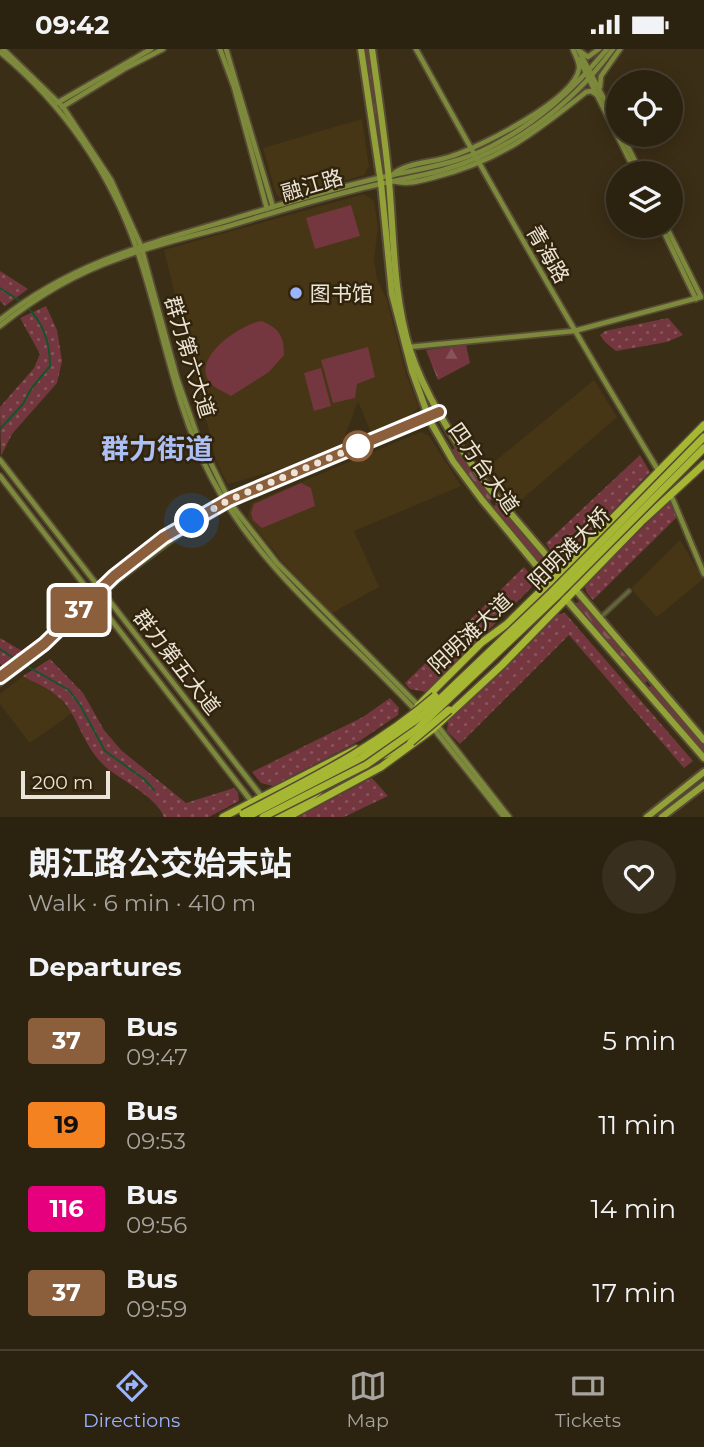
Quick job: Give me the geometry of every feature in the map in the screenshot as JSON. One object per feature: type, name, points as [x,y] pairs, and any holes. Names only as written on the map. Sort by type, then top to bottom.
[{"type":"highway","name":"阳明滩大道","points":[[223,817],[369,742],[416,707],[481,643],[506,624],[561,572],[704,427]]},
{"type":"highway","points":[[625,507],[689,446],[704,427]]},
{"type":"highway","name":"阳明滩大桥","points":[[375,754],[440,699],[551,593],[704,437]]},
{"type":"highway","name":"阳明滩大桥","points":[[264,817],[375,754],[439,711],[704,448]]},
{"type":"highway","name":"阳明滩大道","points":[[288,817],[381,767],[435,727],[502,665],[541,622],[703,461]]},
{"type":"highway","points":[[641,521],[703,461]]},
{"type":"highway","points":[[278,817],[374,768],[411,742],[442,717],[541,622]]},
{"type":"highway","points":[[236,817],[369,746],[401,724],[435,696],[506,624]]},
{"type":"highway","points":[[375,754],[401,724]]},
{"type":"highway","points":[[375,754],[411,742]]},
{"type":"highway","points":[[299,785],[325,782]]},
{"type":"highway","points":[[301,805],[325,782]]},
{"type":"highway","name":"阳明滩大桥","points":[[247,817],[325,782]]},
{"type":"main road","points":[[59,106],[150,49]]},
{"type":"main road","points":[[59,106],[163,49]]},
{"type":"main road","points":[[220,49],[270,208]]},
{"type":"main road","points":[[226,49],[270,208]]},
{"type":"main road","name":"四方台大道","points":[[361,49],[394,303],[408,360],[429,419],[462,474],[550,582],[704,758]]},
{"type":"main road","name":"四方台大道","points":[[372,49],[390,178],[395,277],[409,347],[419,374],[440,414],[482,479],[704,740]]},
{"type":"main road","name":"青海路","points":[[416,49],[472,155],[574,331],[659,470]]},
{"type":"main road","points":[[575,49],[579,67],[570,84],[527,119],[472,155],[452,173],[404,184],[390,178],[398,169],[472,155],[534,133],[588,91],[600,95]]},
{"type":"main road","points":[[575,49],[588,57],[603,49]]},
{"type":"main road","points":[[575,49],[591,73],[632,161]]},
{"type":"main road","name":"融江路","points":[[0,320],[33,297],[88,266],[270,208],[380,180],[443,170],[508,137],[544,114],[591,73],[603,49]]},
{"type":"main road","name":"融江路","points":[[390,178],[506,144],[536,126],[576,92],[613,49]]},
{"type":"main road","points":[[606,105],[600,95],[601,76],[620,49]]},
{"type":"main road","name":"群力第六大道","points":[[2,50],[59,106],[105,169],[139,249],[197,435],[228,503],[277,563],[435,727],[507,817]]},
{"type":"main road","points":[[591,73],[611,61]]},
{"type":"main road","points":[[572,104],[576,92]]},
{"type":"main road","points":[[443,170],[452,173]]},
{"type":"main road","name":"融江路","points":[[139,249],[380,180]]},
{"type":"main road","points":[[667,238],[698,298]]},
{"type":"main road","points":[[671,238],[698,298]]},
{"type":"main road","points":[[409,347],[574,331],[698,298]]},
{"type":"main road","name":"融江路","points":[[0,326],[22,305]]},
{"type":"main road","points":[[0,683],[153,545],[228,503],[440,414]]},
{"type":"main road","name":"群力第五大道","points":[[0,460],[278,817]]},
{"type":"main road","name":"群力第五大道","points":[[0,476],[264,817]]},
{"type":"main road","points":[[671,495],[704,574]]},
{"type":"main road","points":[[0,677],[18,666]]},
{"type":"main road","points":[[647,817],[704,772]]},
{"type":"main road","points":[[662,817],[704,785]]},
{"type":"street","points":[[600,618],[629,591]]},
{"type":"shaded area","points":[[362,119],[369,166],[364,175],[282,199],[276,194],[263,148]]},
{"type":"shaded area","points":[[364,194],[374,201],[378,228],[374,259],[377,279],[387,300],[406,374],[419,407],[412,415],[371,433],[358,401],[341,446],[301,463],[228,484],[217,464],[164,250]]},
{"type":"shaded area","points":[[594,380],[617,417],[512,508],[482,472]]},
{"type":"shaded area","points":[[421,432],[429,436],[461,486],[354,531],[379,587],[332,613],[282,561],[248,518],[251,503]]},
{"type":"shaded area","points":[[680,540],[703,579],[657,617],[631,589]]},
{"type":"shaded area","points":[[23,676],[57,695],[72,713],[30,743],[0,704],[0,694]]},
{"type":"green space","points":[[364,49],[370,49],[382,142],[379,142],[372,112]]},
{"type":"green space","points":[[351,205],[360,236],[315,249],[306,218]]},
{"type":"green space","points":[[0,271],[28,289],[5,306],[0,301]]},
{"type":"green space","points":[[46,306],[57,330],[62,361],[57,383],[12,434],[1,456],[0,407],[34,368],[40,354],[20,318]]},
{"type":"green space","points":[[668,318],[683,335],[667,342],[616,351],[600,335],[605,331]]},
{"type":"green space","points":[[261,321],[280,334],[284,355],[269,372],[231,396],[208,380],[205,370],[208,361],[213,351],[232,335]]},
{"type":"green space","points":[[466,345],[470,363],[438,380],[426,350]]},
{"type":"green space","points":[[368,347],[375,377],[357,384],[355,398],[333,403],[321,360]]},
{"type":"green space","points":[[321,368],[331,406],[314,411],[304,373]]},
{"type":"green space","points":[[456,447],[492,499],[489,503],[460,465],[452,450]]},
{"type":"green space","points":[[640,455],[650,472],[599,525],[561,559],[553,555],[546,543]]},
{"type":"green space","points":[[301,483],[311,488],[315,506],[262,528],[253,520],[251,513],[254,504]]},
{"type":"green space","points":[[671,500],[677,517],[593,600],[584,585]]},
{"type":"green space","points":[[496,504],[549,565],[545,568],[493,508]]},
{"type":"green space","points":[[524,567],[534,579],[531,588],[426,692],[410,689],[405,683]]},
{"type":"green space","points":[[580,601],[648,680],[644,684],[575,604]]},
{"type":"green space","points":[[565,613],[693,761],[684,768],[569,635],[460,744],[447,731],[448,721],[555,615]]},
{"type":"green space","points":[[0,638],[24,652],[4,666],[0,664]]},
{"type":"green space","points":[[50,659],[83,693],[104,730],[121,750],[186,803],[234,788],[238,792],[239,801],[209,817],[164,817],[148,797],[99,760],[64,702],[48,689],[23,676]]},
{"type":"green space","points":[[652,685],[704,744],[704,753],[648,688]]},
{"type":"green space","points":[[390,698],[399,708],[398,715],[361,740],[273,786],[261,783],[252,772],[363,717]]},
{"type":"green space","points":[[372,778],[388,796],[344,817],[298,817]]},
{"type":"waterway","points":[[0,288],[20,301]]},
{"type":"waterway","points":[[0,429],[23,404],[31,389],[50,366],[45,334],[27,307]]},
{"type":"waterway","points":[[0,649],[20,662]]},
{"type":"waterway","points":[[25,665],[69,690],[105,751],[144,779],[154,790]]},
{"type":"bus line","name":"37","points":[[0,677],[44,644],[114,576],[164,537],[229,500],[439,412]]},
{"type":"place","name":"图书馆","points":[[296,293]]},
{"type":"district","name":"群力街道","points":[[157,449]]},
{"type":"route","points":[[192,521],[229,500],[358,446]]}]
